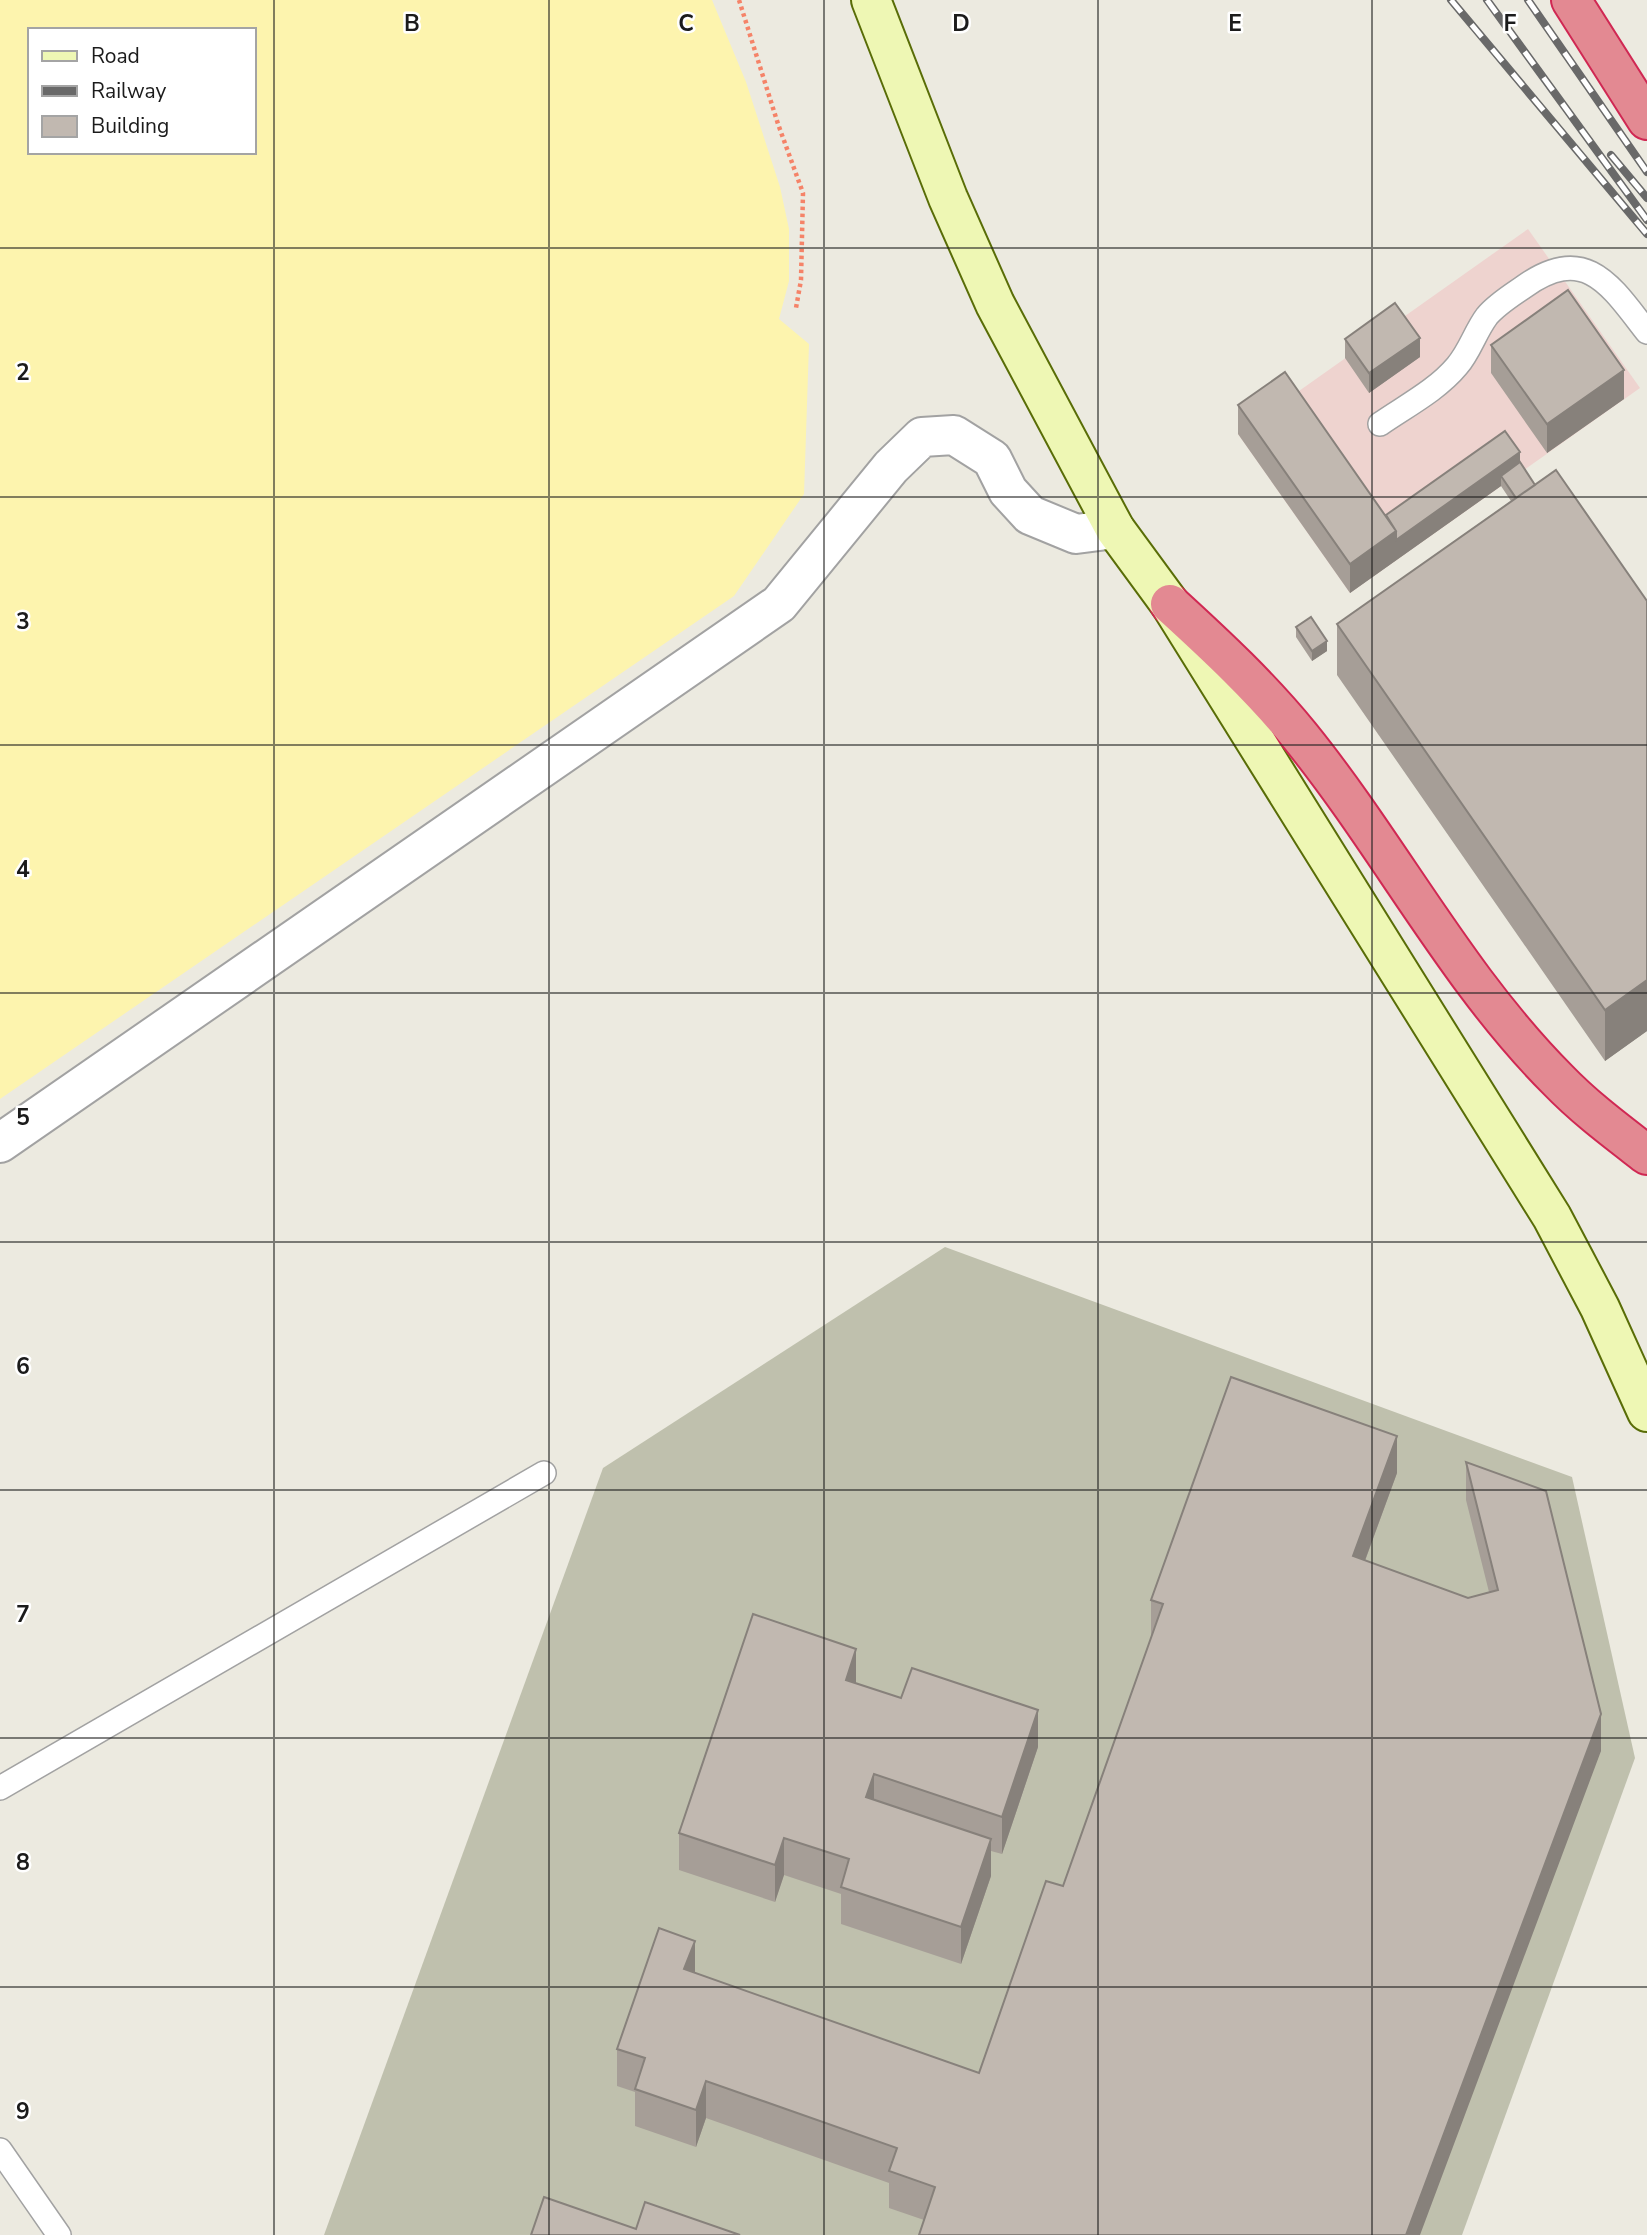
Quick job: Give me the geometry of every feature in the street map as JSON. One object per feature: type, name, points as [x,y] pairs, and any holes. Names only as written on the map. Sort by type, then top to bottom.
[{"type":"highway","points":[[1571,0],[1647,120]]},
{"type":"highway","points":[[1170,604],[1260,690],[1300,736],[1338,786],[1476,985],[1517,1035],[1602,1121],[1647,1155]]},
{"type":"main road","points":[[871,0],[948,198],[995,304],[1115,529],[1170,604],[1552,1217],[1600,1308],[1647,1412]]},
{"type":"street","points":[[0,1143],[779,604],[891,467],[922,437],[954,435],[992,460],[1008,491],[1030,515],[1076,534],[1115,529]]},
{"type":"lane","points":[[1381,424],[1444,380],[1466,355],[1489,314],[1526,285],[1550,271],[1567,267],[1584,269],[1600,276],[1613,288],[1647,332]]},
{"type":"lane","points":[[0,1788],[544,1473]]},
{"type":"lane","points":[[0,2150],[59,2235]]},
{"type":"path","points":[[739,0],[803,193],[801,281],[796,308]]},
{"type":"shaded area","points":[[1528,229],[1640,388],[1350,593],[1238,434]]},
{"type":"shaded area","points":[[945,1247],[1572,1477],[1635,1758],[1462,2235],[324,2235],[603,1468]]},
{"type":"sand","points":[[0,0],[712,0],[746,82],[780,187],[789,229],[789,281],[779,319],[809,344],[804,494],[734,596],[0,1099]]},
{"type":"building","points":[[1568,290],[1624,370],[1547,424],[1491,345]]},
{"type":"building","points":[[1395,303],[1420,338],[1369,373],[1345,339]]},
{"type":"building","points":[[1285,372],[1396,531],[1350,564],[1238,405]]},
{"type":"building","points":[[1505,431],[1520,452],[1396,540],[1396,531],[1386,515]]},
{"type":"building","points":[[1520,462],[1535,485],[1516,498],[1501,476]]},
{"type":"building","points":[[1556,470],[1647,601],[1647,980],[1605,1010],[1337,624]]},
{"type":"building","points":[[1311,617],[1327,641],[1312,651],[1296,627]]},
{"type":"building","points":[[1231,1377],[1397,1436],[1353,1556],[1468,1598],[1498,1590],[1466,1462],[1546,1491],[1601,1714],[1406,2235],[919,2235],[935,2187],[889,2171],[897,2148],[706,2081],[696,2110],[635,2089],[645,2058],[617,2049],[659,1928],[695,1941],[684,1969],[979,2073],[1046,1881],[1063,1886],[1163,1604],[1151,1600]]},
{"type":"building","points":[[753,1614],[856,1649],[846,1680],[901,1698],[912,1668],[1038,1710],[1002,1817],[874,1774],[866,1797],[991,1839],[961,1927],[841,1887],[849,1859],[784,1838],[775,1865],[679,1833]]},
{"type":"building","points":[[544,2197],[636,2229],[645,2202],[740,2235],[531,2235]]},
{"type":"railway","points":[[1451,0],[1647,234]]},
{"type":"railway","points":[[1487,0],[1647,220]]},
{"type":"railway","points":[[1528,0],[1647,172]]},
{"type":"railway","points":[[1611,155],[1647,198]]}]
